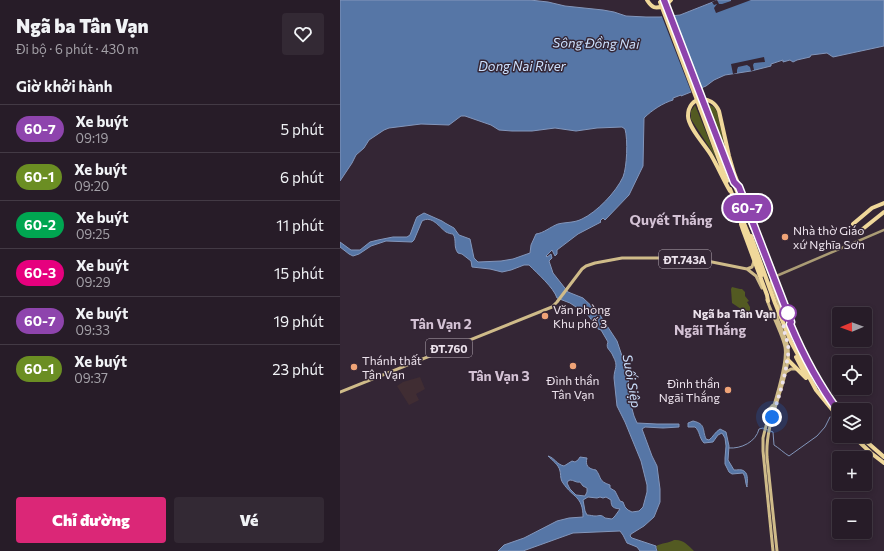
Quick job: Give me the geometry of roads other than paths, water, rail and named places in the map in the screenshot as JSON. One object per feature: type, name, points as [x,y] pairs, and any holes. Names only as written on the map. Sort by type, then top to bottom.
[{"type":"highway","points":[[648,0],[650,4],[656,8],[667,5],[671,0]]},
{"type":"highway","points":[[662,1],[705,106],[738,194],[773,278]]},
{"type":"highway","points":[[662,1],[730,191]]},
{"type":"highway","points":[[816,390],[794,350],[782,323],[742,217],[730,191],[711,155],[690,124],[688,117],[689,110],[692,104],[700,99],[709,100],[715,104],[719,111],[729,156],[739,187],[791,325],[809,364],[831,401]]},
{"type":"highway","points":[[734,182],[739,187]]},
{"type":"highway","points":[[738,194],[739,187]]},
{"type":"highway","points":[[853,223],[872,208],[884,202]]},
{"type":"highway","points":[[744,207],[744,219],[749,236]]},
{"type":"highway","points":[[859,231],[884,213]]},
{"type":"highway","points":[[742,217],[741,224],[768,301]]},
{"type":"highway","points":[[786,359],[798,369],[832,410]]},
{"type":"highway","points":[[808,376],[819,390],[827,396]]},
{"type":"highway","points":[[823,389],[826,391],[831,401]]},
{"type":"highway","points":[[863,443],[884,462]]},
{"type":"highway","points":[[866,443],[884,456]]},
{"type":"main road","points":[[786,340],[781,308],[771,283],[773,278],[884,230]]},
{"type":"main road","name":"ĐT.743A","points":[[557,302],[582,269],[586,266],[622,258],[673,258],[702,260],[747,269]]},
{"type":"main road","points":[[754,261],[752,267],[747,269],[758,278],[768,301],[785,346],[786,359],[772,406],[763,451],[773,550]]},
{"type":"main road","points":[[769,421],[785,374],[788,346],[777,316],[779,308],[776,296]]},
{"type":"main road","name":"ĐT.760","points":[[340,392],[555,306],[557,302]]},
{"type":"main road","points":[[785,374],[790,369],[798,369]]},
{"type":"main road","points":[[769,421],[764,418],[764,416],[772,406]]},
{"type":"main road","points":[[766,432],[767,457],[777,551]]},
{"type":"water","name":"Dong Nai River","points":[[340,0],[530,0],[603,10],[626,16],[660,17],[680,15],[718,0],[884,0],[884,46],[833,57],[827,53],[811,55],[810,57],[793,62],[790,60],[783,62],[783,60],[771,64],[771,66],[725,75],[706,86],[673,98],[673,100],[650,112],[644,118],[643,166],[629,195],[605,220],[603,218],[600,221],[601,222],[578,234],[557,250],[557,254],[555,256],[552,250],[546,256],[547,257],[551,254],[552,258],[549,261],[553,273],[568,292],[583,298],[598,312],[617,341],[628,374],[629,398],[637,423],[679,424],[679,427],[645,427],[642,429],[657,466],[660,502],[654,517],[630,536],[656,546],[657,551],[640,551],[637,547],[627,543],[620,531],[573,533],[523,551],[498,551],[504,545],[524,538],[557,521],[583,517],[583,510],[579,501],[563,483],[558,467],[548,456],[564,466],[572,461],[575,462],[580,457],[587,458],[586,463],[588,466],[591,469],[596,470],[602,481],[610,485],[610,488],[615,491],[620,501],[623,502],[628,510],[632,512],[639,511],[643,507],[647,492],[647,485],[641,461],[617,406],[614,378],[616,363],[608,348],[608,342],[601,330],[598,329],[588,315],[570,303],[557,298],[549,285],[529,265],[524,265],[502,272],[472,267],[471,261],[462,254],[458,253],[453,234],[446,232],[435,222],[429,219],[422,221],[412,242],[386,241],[371,246],[353,256],[340,247],[340,242],[351,250],[360,250],[370,242],[393,237],[407,237],[410,235],[417,217],[424,213],[454,228],[459,235],[470,239],[474,258],[478,262],[513,259],[530,253],[531,245],[536,234],[558,224],[576,221],[588,216],[600,207],[616,189],[623,177],[625,167],[627,146],[625,129],[622,127],[576,131],[555,128],[532,131],[499,130],[491,125],[465,116],[461,116],[449,125],[421,124],[389,128],[369,140],[364,148],[356,155],[340,181]],"holes":[[[570,480],[580,482],[587,488],[585,496],[576,495],[570,489],[567,483]],[[588,497],[606,497],[611,500],[613,507],[620,509],[612,519],[601,516],[587,515],[583,500]]]},
{"type":"water","points":[[693,421],[702,425],[706,439],[709,440],[720,429],[726,432],[729,446],[728,460],[734,470],[742,470],[746,472],[747,487],[743,473],[732,474],[729,472],[725,464],[726,446],[725,438],[722,433],[718,435],[713,442],[704,443],[695,427],[688,427],[688,423]]},
{"type":"waterway","points":[[729,448],[747,444],[755,438],[759,429],[763,428],[773,432],[774,445],[789,456],[817,436],[825,427],[830,417]]},
{"type":"place","name":"Nhà thờ Giáo xứ Nghĩa Sơn","points":[[785,237]]},
{"type":"place","name":"Ngã ba Tân Vạn","points":[[788,313]]},
{"type":"place","name":"Văn phòng Khu phố 3","points":[[545,316]]},
{"type":"place","name":"Đình thần Tân Vạn","points":[[573,366]]},
{"type":"place","name":"Thánh thất Tân Vạn","points":[[354,367]]},
{"type":"place","name":"Đình thần Ngãi Thắng","points":[[728,390]]},
{"type":"district","name":"Quyết Thắng","points":[[671,219]]},
{"type":"district","name":"Tân Vạn 2","points":[[441,323]]},
{"type":"district","name":"Ngãi Thắng","points":[[710,329]]},
{"type":"district","name":"Tân Vạn 3","points":[[499,375]]},
{"type":"water label","name":"Sông Đồng Nai","points":[[596,43]]},
{"type":"water label","name":"Suối Siệp","points":[[632,381]]}]
